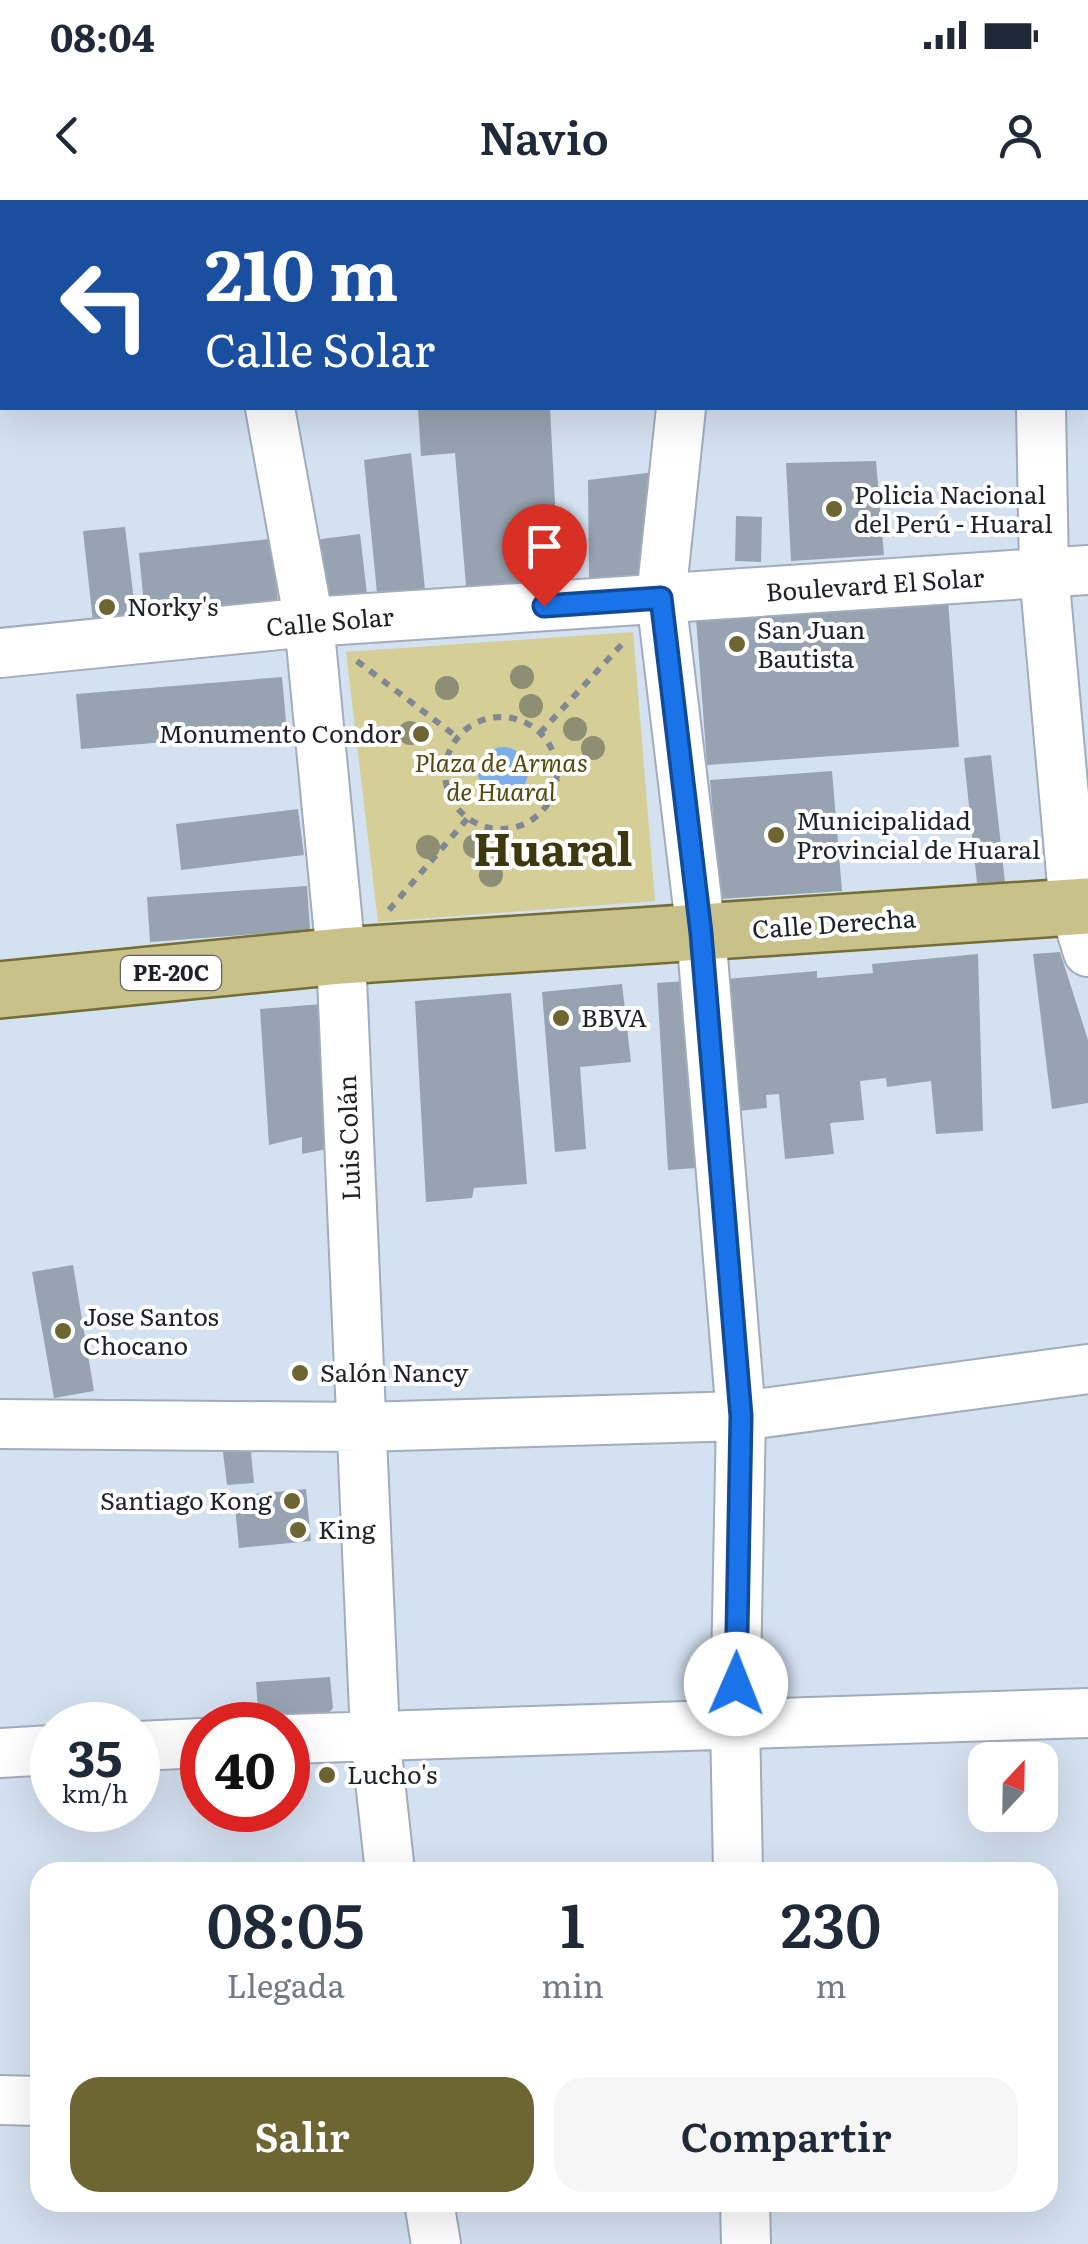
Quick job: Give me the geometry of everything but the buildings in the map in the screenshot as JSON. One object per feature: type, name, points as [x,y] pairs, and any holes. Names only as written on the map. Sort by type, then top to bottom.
[{"type":"main road","name":"Calle Derecha","points":[[341,956],[701,933],[1083,922]]},
{"type":"main road","name":"PE-20C","points":[[0,990],[341,956]]},
{"type":"street","name":"Luis Colán","points":[[270,410],[310,622],[341,956],[375,1735],[389,1862]]},
{"type":"street","points":[[681,410],[647,615],[701,933],[741,1416],[735,1722],[738,1862]]},
{"type":"street","points":[[1041,410],[1066,572],[1083,922]]},
{"type":"street","name":"Boulevard El Solar","points":[[647,615],[1066,572]]},
{"type":"street","name":"Calle Solar","points":[[0,653],[310,622],[647,615]]},
{"type":"street","points":[[0,1424],[361,1427],[741,1416],[1088,1369]]},
{"type":"street","points":[[310,1738],[1088,1713]]},
{"type":"street","points":[[0,1753],[30,1751]]},
{"type":"street","points":[[0,2100],[30,2101]]},
{"type":"street","points":[[431,2212],[436,2244]]},
{"type":"street","points":[[745,2212],[746,2244]]},
{"type":"path","points":[[614,634],[647,615]]},
{"type":"path","points":[[634,651],[647,615]]},
{"type":"path","points":[[540,734],[647,615]]},
{"type":"path","points":[[346,652],[365,650]]},
{"type":"path","points":[[346,652],[457,737]]},
{"type":"path","points":[[346,652],[348,671]]},
{"type":"path","points":[[506,717],[525,722],[540,734],[553,748],[556,767],[558,785],[551,804],[521,827],[502,830],[468,818],[447,790],[444,771],[457,737],[471,726],[506,717]]},
{"type":"path","points":[[341,956],[378,922],[468,818]]},
{"type":"green space","name":"Plaza de Armas de Huaral","points":[[633,632],[655,901],[378,922],[346,652]]},
{"type":"water","points":[[503,747],[520,755],[528,772],[520,789],[503,797],[486,789],[478,772],[486,755]]},
{"type":"place","name":"Policia Nacional del Perú - Huaral","points":[[834,509]]},
{"type":"place","name":"Norky's","points":[[107,607]]},
{"type":"place","name":"San Juan Bautista","points":[[737,644]]},
{"type":"place","name":"Monumento Condor","points":[[421,734]]},
{"type":"place","name":"Municipalidad Provincial de Huaral","points":[[776,835]]},
{"type":"place","name":"BBVA","points":[[561,1018]]},
{"type":"place","name":"Jose Santos Chocano","points":[[63,1331]]},
{"type":"place","name":"Salón Nancy","points":[[300,1373]]},
{"type":"place","name":"Santiago Kong","points":[[292,1501]]},
{"type":"place","name":"King","points":[[298,1530]]},
{"type":"place","name":"Lucho's","points":[[327,1775]]},
{"type":"district","name":"Huaral","points":[[553,850]]},
{"type":"route","points":[[544,606],[661,598],[701,933],[741,1416],[736,1684]]}]
